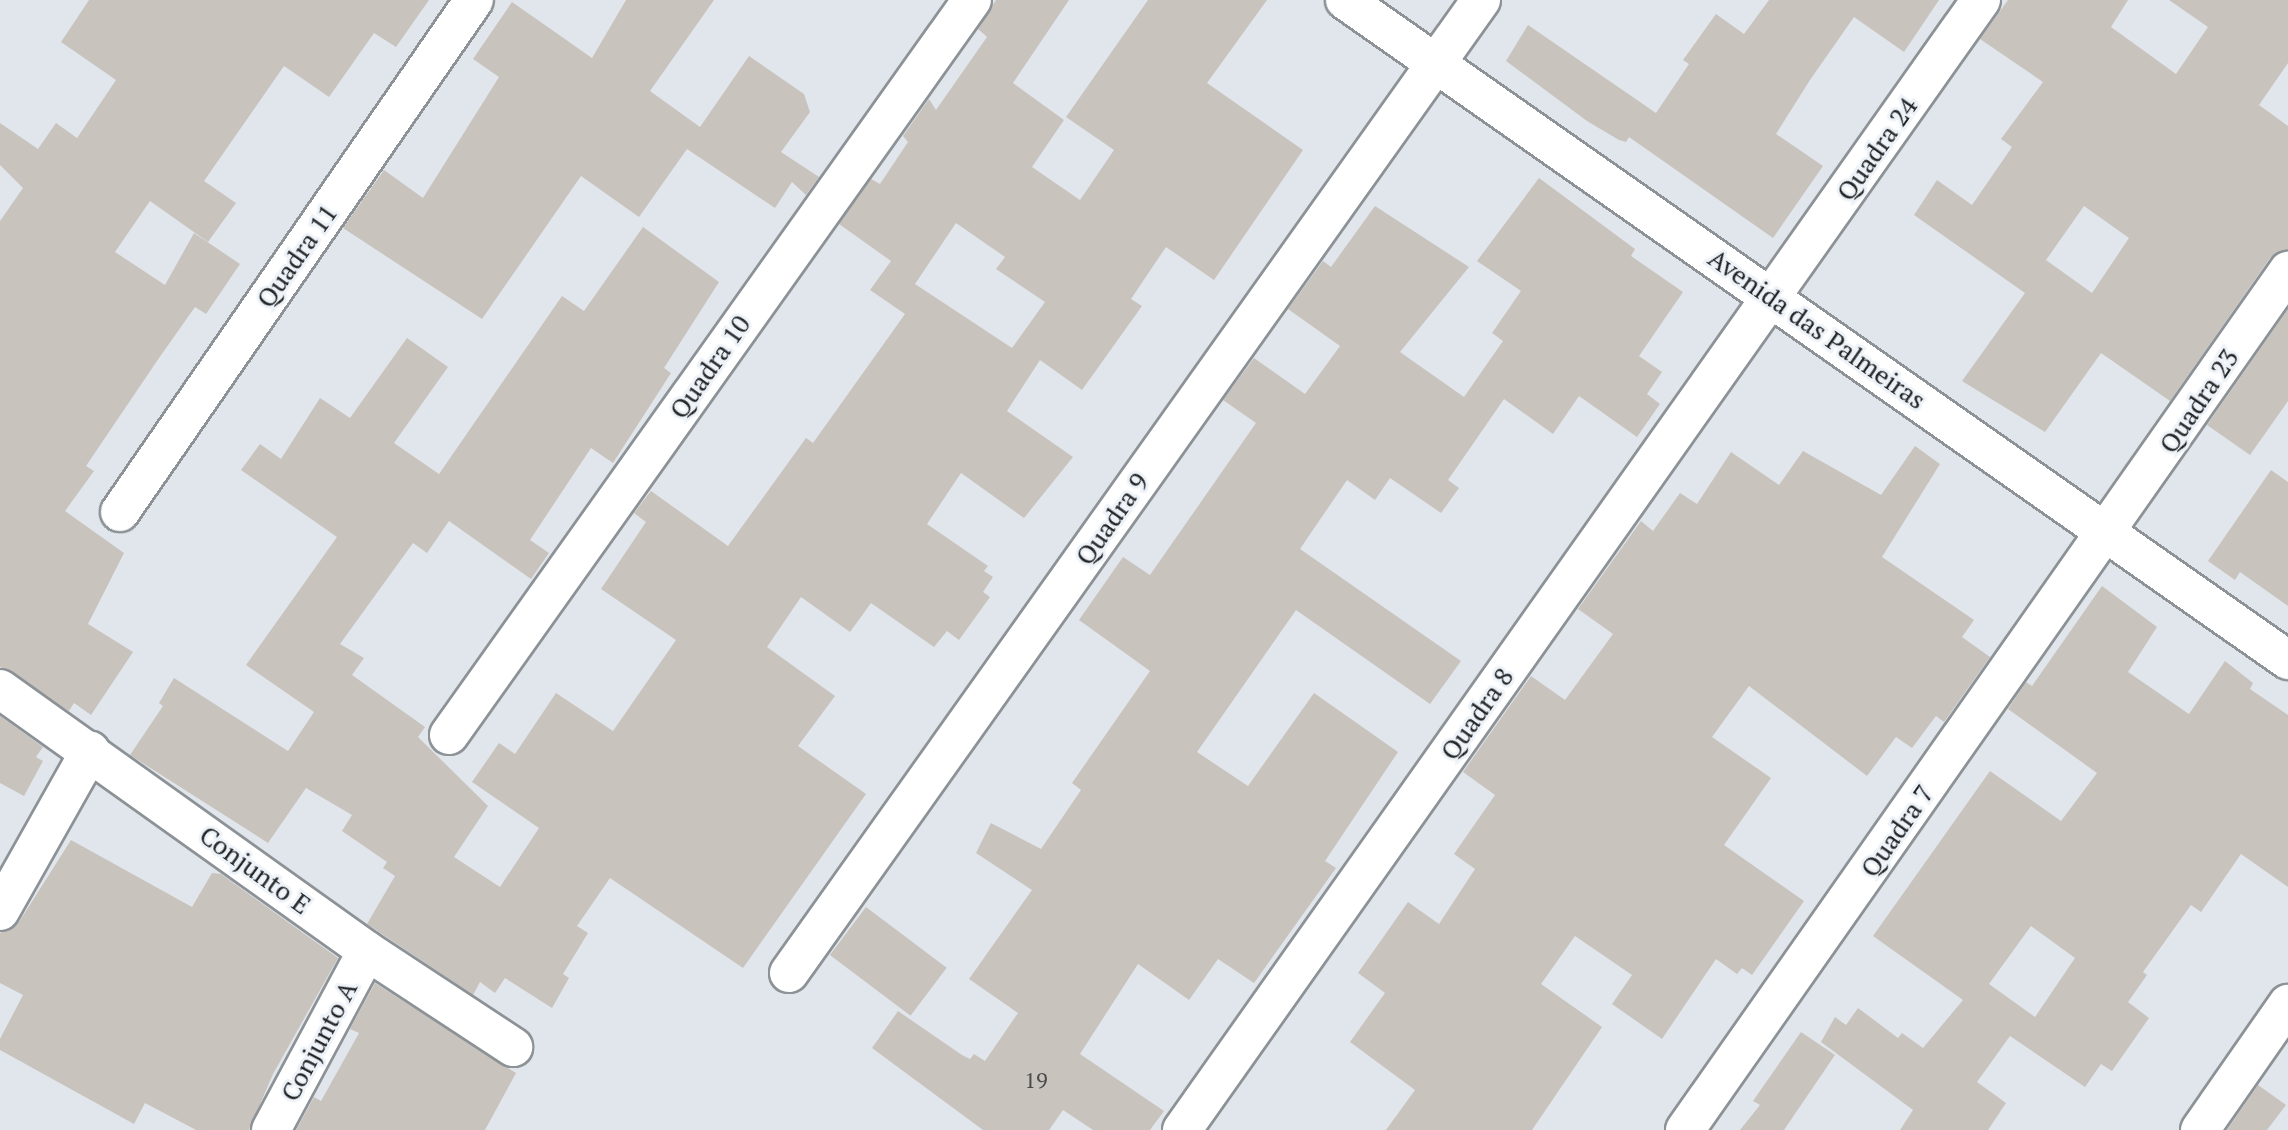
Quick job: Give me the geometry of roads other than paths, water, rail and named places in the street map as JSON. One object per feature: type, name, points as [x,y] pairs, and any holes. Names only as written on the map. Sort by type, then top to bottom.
[{"type":"street","name":"Quadra 11","points":[[120,512],[474,0]]},
{"type":"street","name":"Quadra 10","points":[[449,735],[972,0]]},
{"type":"street","name":"Avenida das Palmeiras","points":[[1345,0],[2288,660]]},
{"type":"street","name":"Quadra 9","points":[[789,973],[1481,0]]},
{"type":"street","name":"Quadra 24","points":[[1772,298],[1981,0]]},
{"type":"street","name":"Quadra 23","points":[[2109,532],[2288,271]]},
{"type":"street","name":"Quadra 8","points":[[1182,1130],[1772,298]]},
{"type":"street","name":"Quadra 7","points":[[1685,1130],[2109,532]]},
{"type":"street","name":"Conjunto E","points":[[0,689],[367,951],[513,1047]]},
{"type":"street","points":[[0,911],[90,751]]},
{"type":"street","name":"Conjunto A","points":[[271,1130],[367,951]]},
{"type":"street","points":[[2200,1130],[2288,1004]]}]
